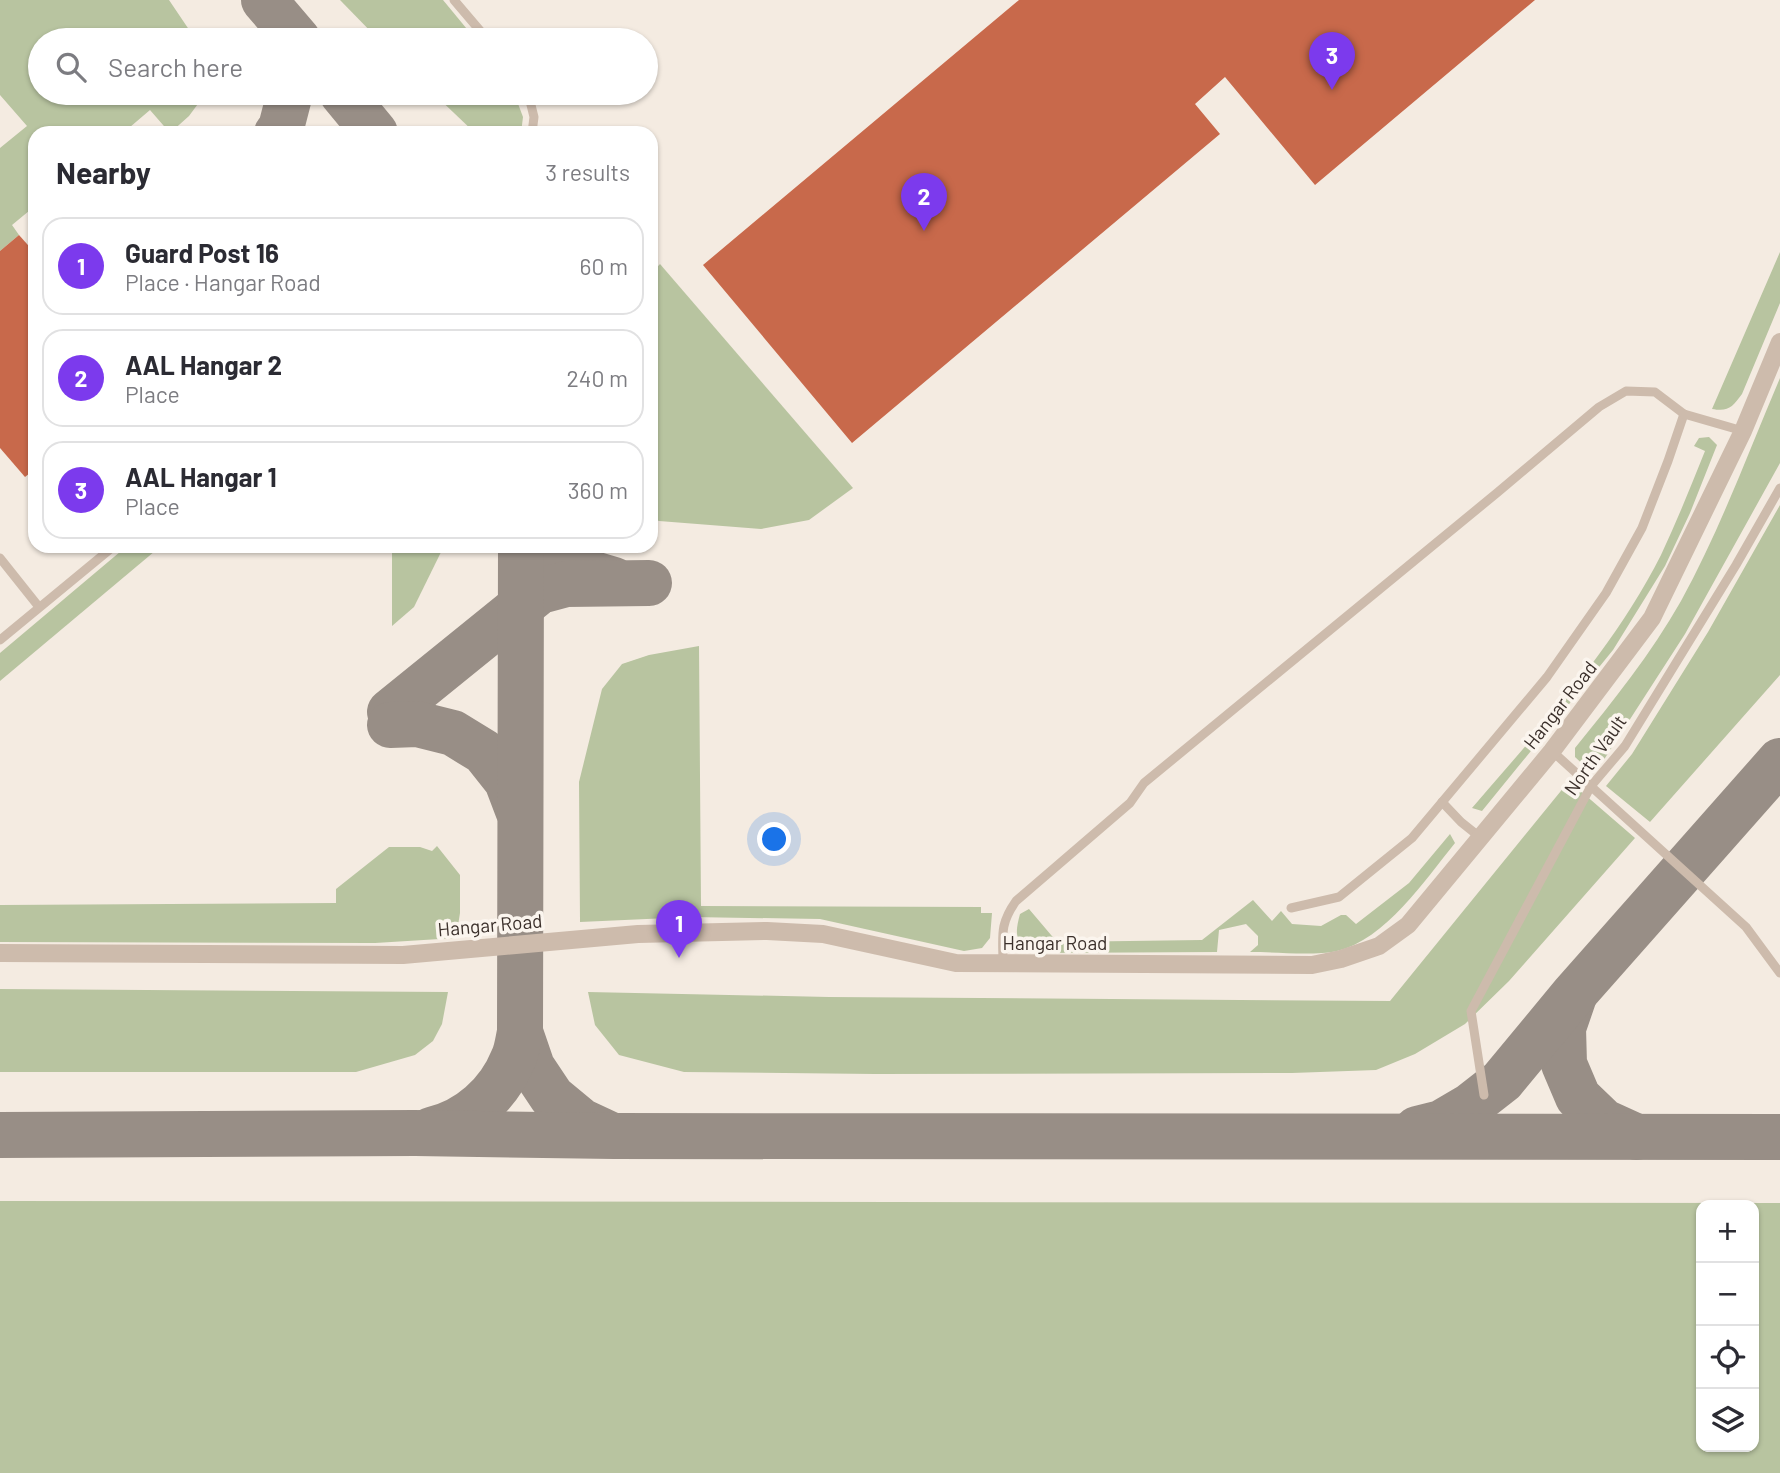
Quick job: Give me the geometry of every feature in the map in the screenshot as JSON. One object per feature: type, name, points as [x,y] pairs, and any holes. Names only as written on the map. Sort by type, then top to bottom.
[{"type":"street","name":"Hangar Road","points":[[0,953],[403,955],[639,934],[767,931],[823,934],[956,963],[1312,965],[1341,960],[1379,946],[1408,925],[1552,751],[1653,618],[1743,431],[1780,342]]},
{"type":"lane","points":[[454,0],[478,28]]},
{"type":"lane","points":[[531,105],[533,126]]},
{"type":"lane","points":[[1003,965],[1003,929],[1006,915],[1016,901],[1130,803],[1144,783],[1599,407],[1626,391],[1655,392],[1684,414],[1743,431]]},
{"type":"lane","points":[[1291,908],[1339,897],[1412,838],[1547,677],[1606,593],[1642,528],[1684,414]]},
{"type":"lane","name":"North Vault","points":[[1484,1095],[1471,1011],[1591,786],[1625,746],[1780,488]]},
{"type":"lane","points":[[0,640],[105,553]]},
{"type":"lane","points":[[0,558],[39,607]]},
{"type":"lane","points":[[1552,751],[1746,927],[1780,973]]},
{"type":"lane","points":[[1442,802],[1481,838]]},
{"type":"green space","points":[[0,0],[169,0],[188,28],[28,28],[28,105],[197,105],[178,126],[164,126],[150,110],[131,126],[28,126],[28,212],[12,225],[19,235],[0,251],[0,148],[27,126],[0,95]]},
{"type":"green space","points":[[340,0],[443,0],[466,28],[367,28]]},
{"type":"green space","points":[[446,105],[518,105],[523,117],[522,126],[468,126]]},
{"type":"green space","points":[[1780,252],[1780,303],[1742,394],[1730,408],[1712,409]]},
{"type":"green space","points":[[660,264],[853,488],[809,520],[761,529],[658,521]]},
{"type":"green space","points":[[1780,378],[1780,463],[1685,634],[1605,758],[1590,771],[1575,757],[1575,748],[1644,658],[1681,601],[1721,519]]},
{"type":"green space","points":[[1709,437],[1717,445],[1690,513],[1665,566],[1613,650],[1482,811],[1472,808],[1574,687],[1621,623],[1661,555],[1689,490],[1705,451],[1694,446],[1699,438]]},
{"type":"green space","points":[[1780,505],[1780,675],[1650,822],[1606,786],[1632,754],[1708,632]]},
{"type":"green space","points":[[119,553],[153,553],[0,681],[0,653]]},
{"type":"green space","points":[[392,553],[441,553],[414,607],[392,626]]},
{"type":"green space","points":[[699,646],[701,906],[981,907],[981,913],[992,913],[990,938],[982,948],[964,951],[820,919],[691,917],[580,922],[579,782],[602,689],[622,664],[649,655]]},
{"type":"green space","points":[[1569,781],[1635,838],[1509,981],[1465,1024],[1415,1054],[1376,1070],[1292,1073],[684,1072],[619,1055],[595,1025],[588,992],[829,997],[1390,1001]]},
{"type":"green space","points":[[1450,834],[1455,843],[1403,907],[1371,935],[1355,945],[1337,951],[1306,954],[1250,952],[1258,945],[1258,936],[1246,924],[1219,930],[1217,952],[1038,953],[1021,943],[1017,934],[1020,914],[1029,909],[1057,942],[1202,940],[1253,900],[1272,921],[1281,911],[1292,924],[1321,926],[1346,915],[1356,924],[1409,883]]},
{"type":"green space","points":[[437,846],[460,875],[460,913],[456,938],[375,943],[0,942],[0,905],[336,903],[336,889],[389,847],[420,847],[432,851]]},
{"type":"green space","points":[[0,989],[448,992],[442,1024],[433,1041],[415,1055],[356,1072],[0,1072]]},
{"type":"green space","points":[[0,1201],[1696,1203],[1696,1452],[1759,1452],[1759,1203],[1780,1203],[1780,1473],[0,1473]]},
{"type":"building","points":[[1019,0],[1535,0],[1315,185],[1225,77],[1195,104],[1220,134],[852,443],[703,265]]},
{"type":"building","points":[[19,235],[28,245],[28,475],[25,477],[0,448],[0,251]]},
{"type":"taxiway","points":[[264,0],[288,28]]},
{"type":"taxiway","points":[[282,126],[287,105]]},
{"type":"taxiway","points":[[352,105],[369,126]]},
{"type":"taxiway","points":[[431,1130],[470,1113],[491,1095],[513,1059],[520,1032],[521,553]]},
{"type":"taxiway","points":[[559,553],[587,572],[614,580]]},
{"type":"taxiway","points":[[390,712],[540,591],[566,584],[649,583]]},
{"type":"taxiway","points":[[390,725],[417,724],[453,733],[484,752],[507,781],[518,810]]},
{"type":"taxiway","points":[[1417,1129],[1441,1123],[1470,1106],[1502,1081],[1574,994],[1780,761]]},
{"type":"taxiway","points":[[1574,996],[1563,1028],[1564,1064],[1578,1097],[1604,1122],[1637,1137]]},
{"type":"taxiway","points":[[520,1032],[532,1067],[552,1097],[581,1121],[611,1135]]},
{"type":"taxiway","points":[[0,1135],[415,1133],[614,1136],[1780,1137]]},
{"type":"place","name":"AAL Hangar 1","points":[[1332,90]]},
{"type":"place","name":"AAL Hangar 2","points":[[924,231]]},
{"type":"place","name":"Guard Post 16","points":[[679,958]]}]
